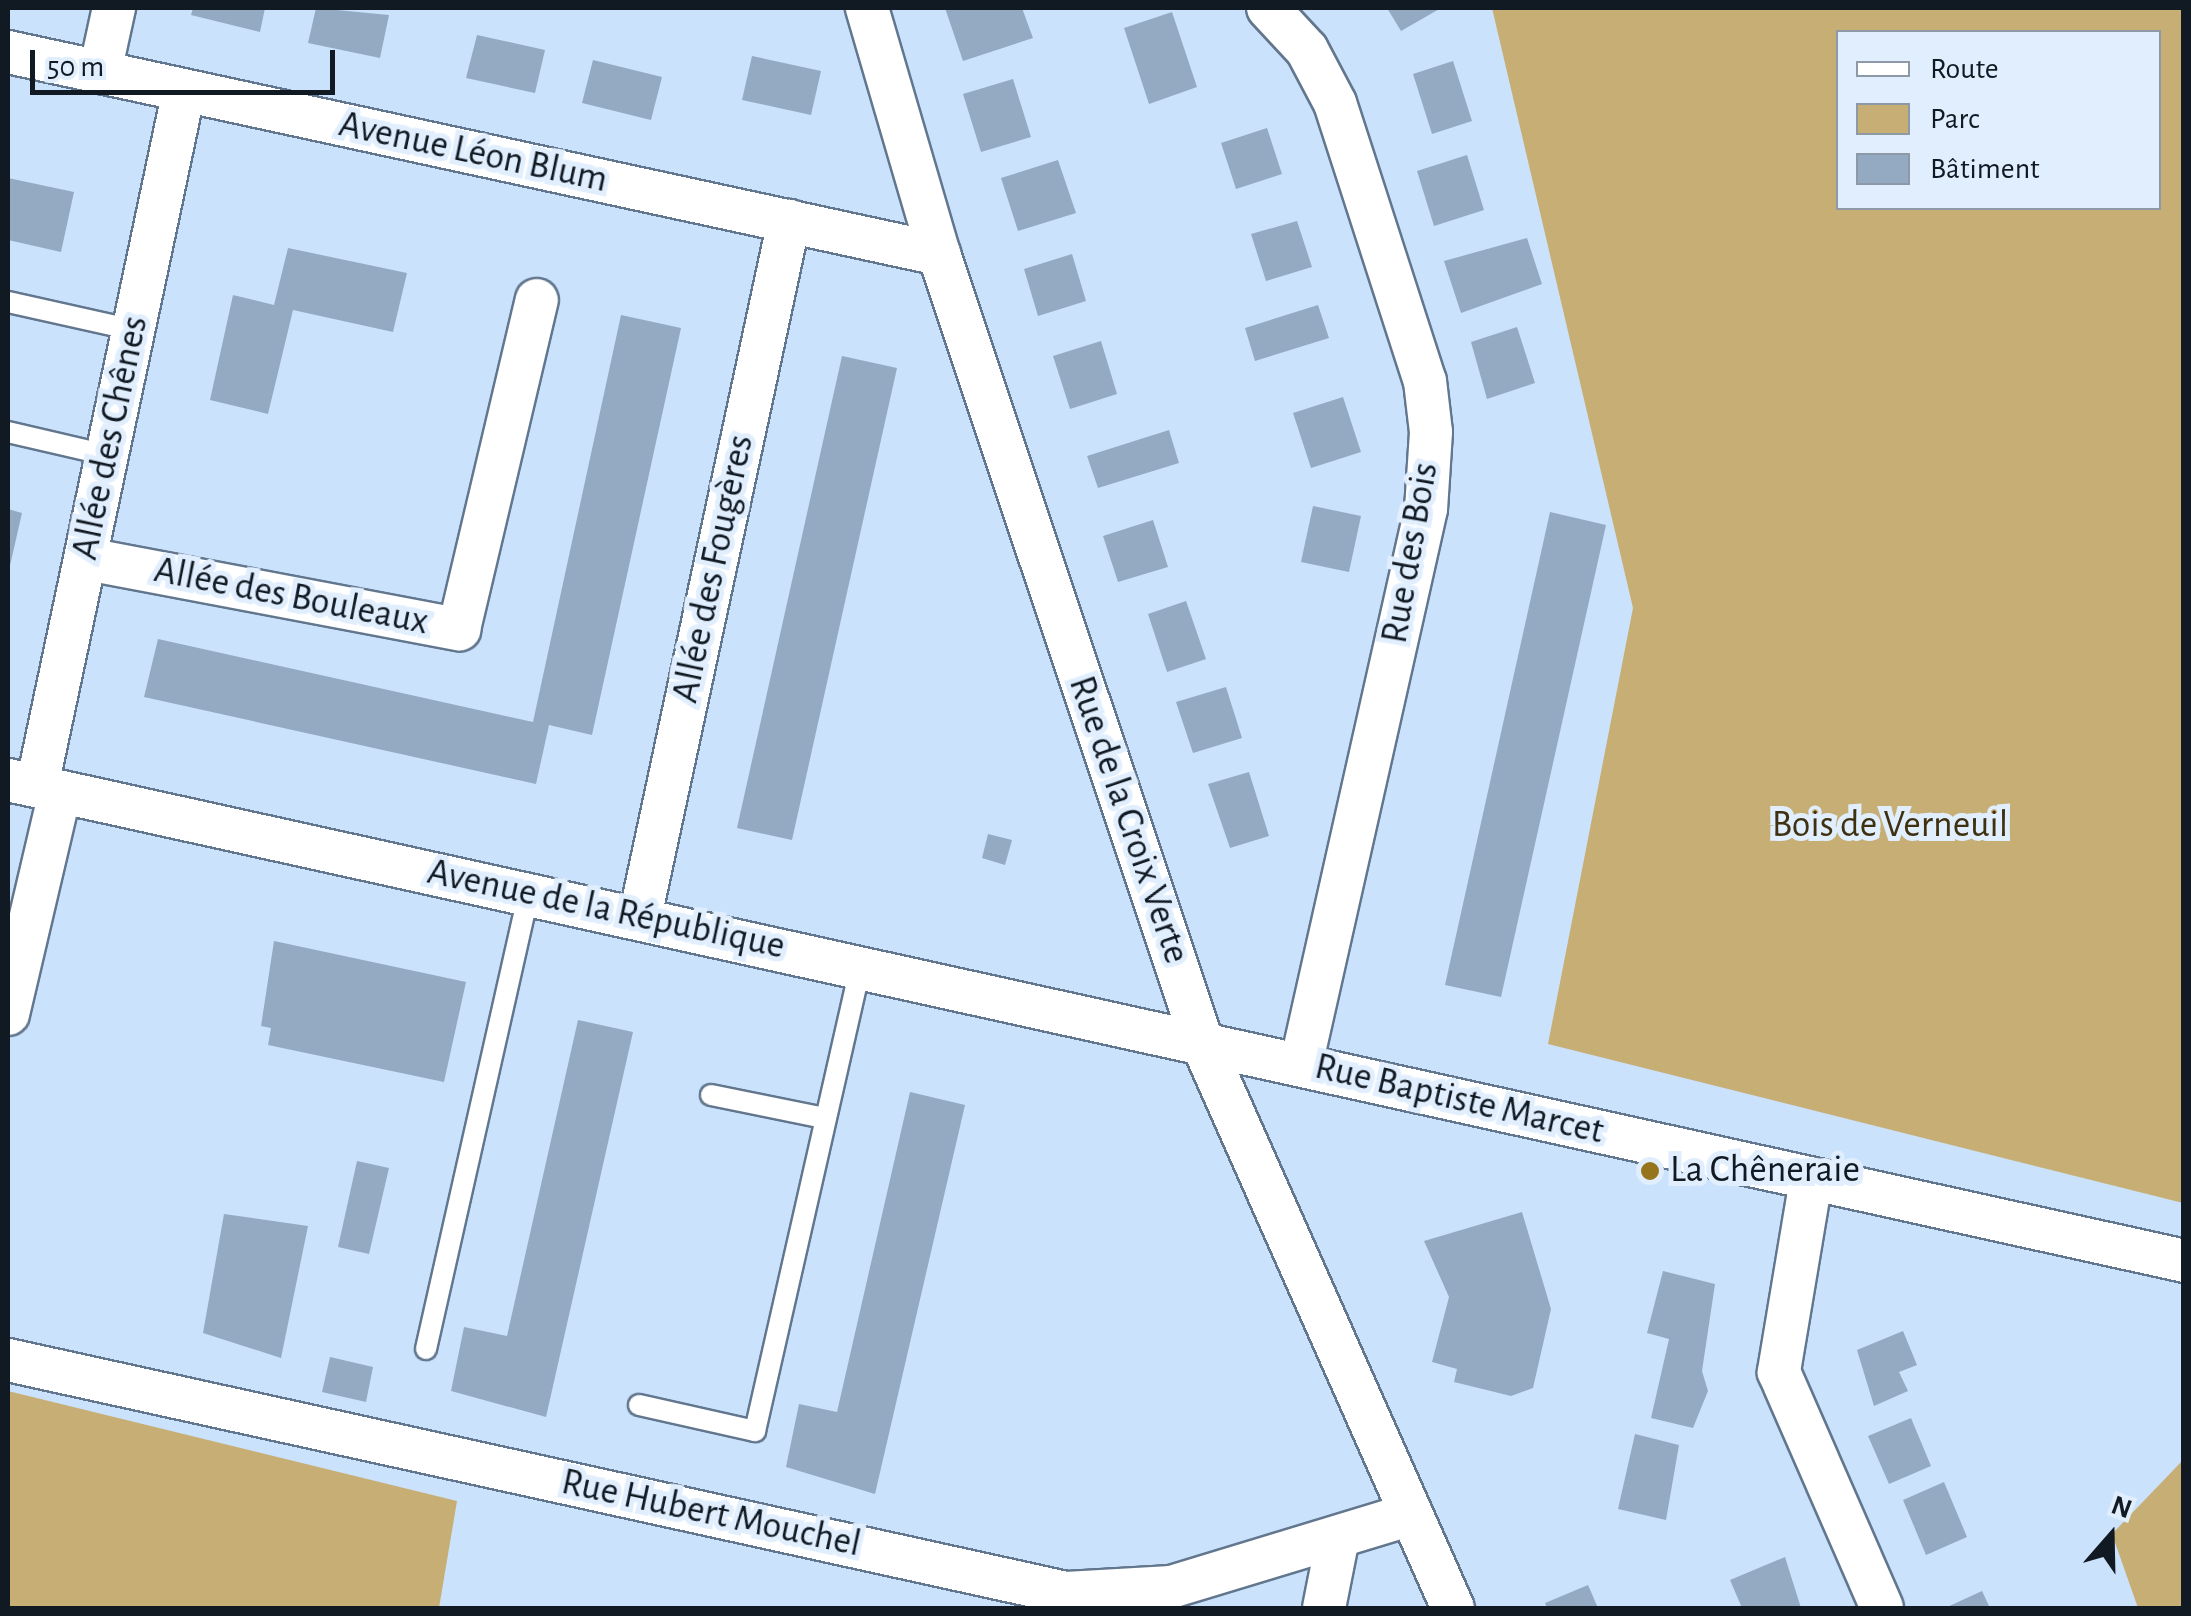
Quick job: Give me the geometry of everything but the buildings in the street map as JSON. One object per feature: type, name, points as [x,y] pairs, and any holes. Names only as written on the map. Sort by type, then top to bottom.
[{"type":"street","points":[[100,72],[114,8]]},
{"type":"street","name":"Rue de la Croix Verte","points":[[867,8],[939,254],[1204,1045],[1453,1608]]},
{"type":"street","name":"Rue des Bois","points":[[1268,8],[1307,50],[1335,102],[1425,380],[1430,432],[1426,510],[1301,1065]]},
{"type":"street","name":"Avenue Léon Blum","points":[[8,52],[939,254]]},
{"type":"street","name":"Allée des Chênes","points":[[8,1014],[35,786],[87,559],[184,90]]},
{"type":"street","name":"Allée des Fougères","points":[[640,917],[789,221]]},
{"type":"street","name":"Allée des Bouleaux","points":[[87,559],[459,629],[537,300]]},
{"type":"street","name":"Avenue de la République","points":[[35,786],[1204,1045]]},
{"type":"street","name":"Rue Baptiste Marcet","points":[[1204,1045],[2184,1261]]},
{"type":"street","points":[[1812,1180],[1779,1372],[1882,1608]]},
{"type":"street","name":"Rue Hubert Mouchel","points":[[8,1360],[1066,1593],[1171,1588],[1411,1514]]},
{"type":"street","points":[[1324,1608],[1338,1537]]},
{"type":"lane","points":[[8,302],[134,330]]},
{"type":"lane","points":[[8,432],[108,455]]},
{"type":"lane","points":[[426,1349],[528,893]]},
{"type":"lane","points":[[639,1405],[754,1431],[860,966]]},
{"type":"lane","points":[[711,1095],[824,1118]]},
{"type":"green space","name":"Bois de Verneuil","points":[[1492,8],[2183,8],[2183,1203],[1548,1044],[1633,608]]},
{"type":"green space","points":[[8,1391],[457,1501],[439,1608],[8,1608]]},
{"type":"green space","points":[[2183,1460],[2183,1608],[2138,1608],[2112,1534]]},
{"type":"place","name":"La Chêneraie","points":[[1650,1171]]}]
